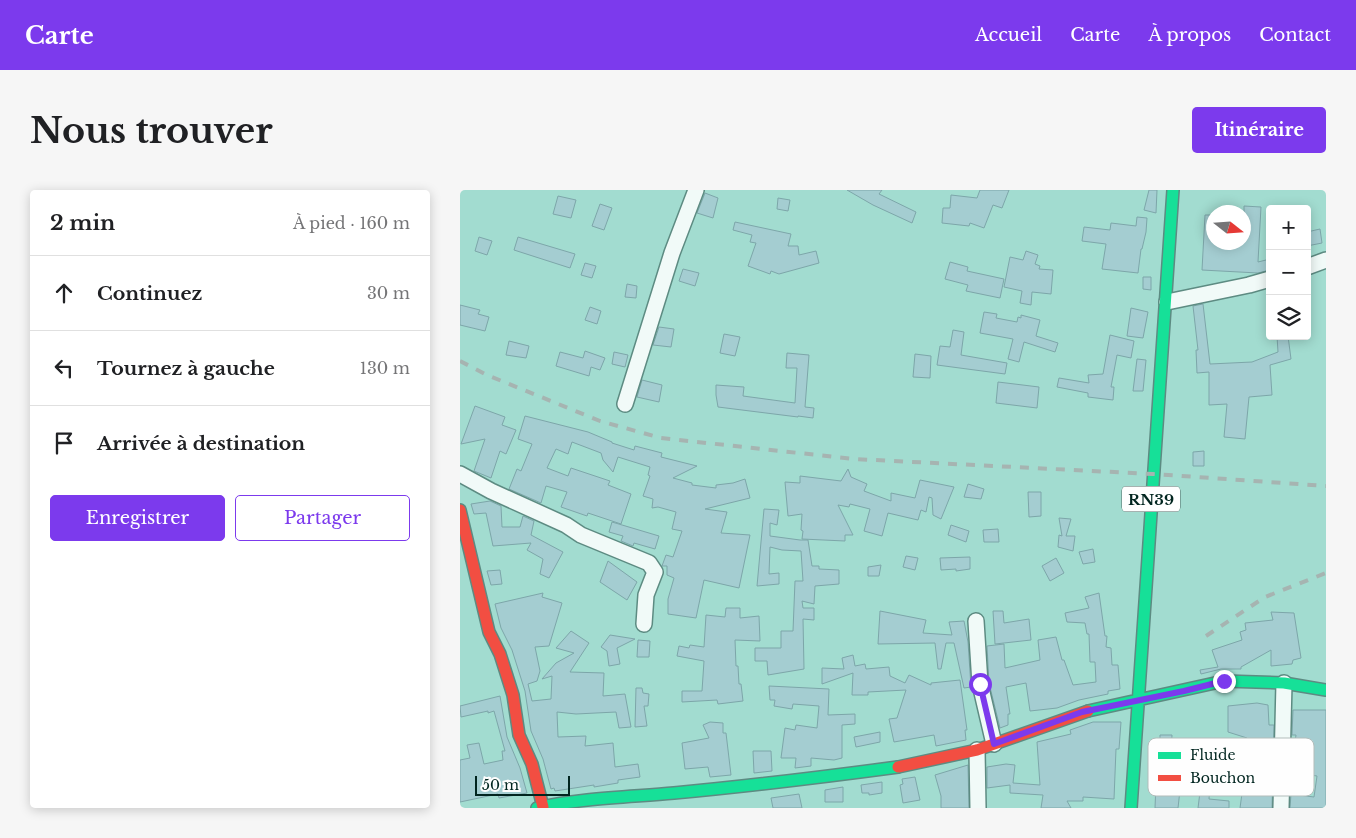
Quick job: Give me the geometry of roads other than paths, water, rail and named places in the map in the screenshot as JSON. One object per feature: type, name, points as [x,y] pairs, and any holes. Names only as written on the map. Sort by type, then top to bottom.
[{"type":"main road","name":"RN39","points":[[1131,808],[1167,302],[1173,190]]},
{"type":"main road","points":[[460,510],[489,632],[500,654],[510,687],[519,735],[532,764],[540,807],[564,802],[668,801],[912,765],[976,750],[1082,712],[1224,681],[1284,683],[1326,690]]},
{"type":"street","points":[[625,404],[672,253],[696,190]]},
{"type":"street","points":[[1311,265],[1326,260]]},
{"type":"street","points":[[1167,302],[1266,280]]},
{"type":"street","points":[[460,474],[491,491],[566,525],[581,535],[649,563],[655,572],[646,595],[644,624]]},
{"type":"street","points":[[976,621],[980,684],[994,744]]},
{"type":"street","points":[[1283,738],[1284,683]]},
{"type":"street","points":[[976,750],[978,808]]},
{"type":"railway","points":[[460,361],[487,375],[600,421],[661,438],[854,459],[1153,474],[1326,486]]},
{"type":"railway","points":[[1206,636],[1265,597],[1326,573]]}]
